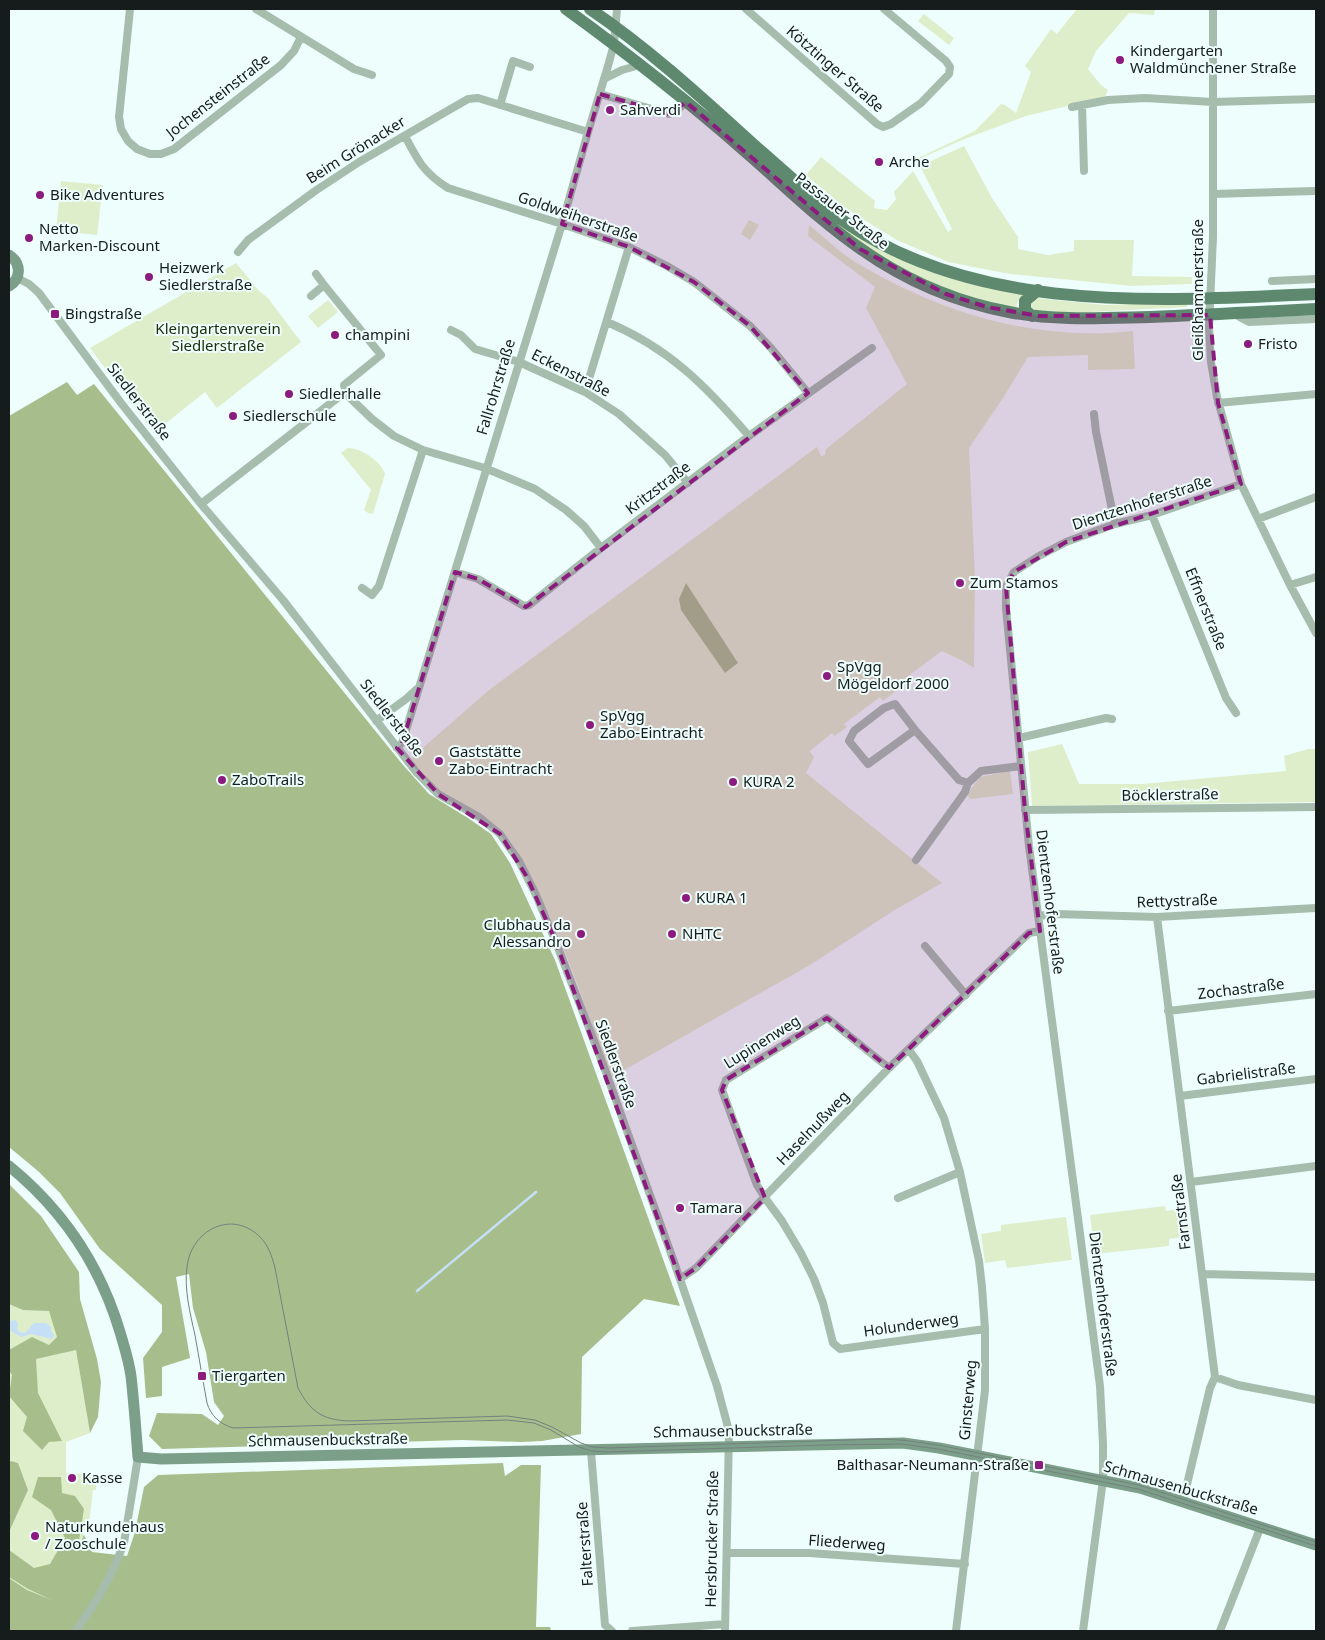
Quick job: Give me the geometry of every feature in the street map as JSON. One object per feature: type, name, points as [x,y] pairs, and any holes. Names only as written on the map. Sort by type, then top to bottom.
[{"type":"main road","name":"Passauer Straße","points":[[566,9],[614,44],[686,102],[831,226],[879,261],[911,279],[956,298],[986,307],[1032,316],[1088,318],[1210,315],[1316,309]]},
{"type":"main road","name":"Passauer Straße","points":[[590,9],[667,68],[816,199],[860,232],[899,253],[941,270],[991,282],[1038,290],[1115,298],[1210,298],[1316,294]]},
{"type":"main road","points":[[1032,316],[1025,310],[1025,301],[1038,290]]},
{"type":"street","name":"Jochensteinstraße","points":[[130,9],[118,117],[125,137],[137,149],[150,154],[161,154],[174,148],[280,65],[294,51],[302,38]]},
{"type":"street","points":[[256,9],[354,69],[372,75]]},
{"type":"street","name":"Fallrohrstraße","points":[[397,748],[402,743],[562,224],[614,44],[617,9]]},
{"type":"street","name":"Kötztinger Straße","points":[[746,9],[878,124],[883,126],[891,124],[921,103],[949,74],[950,67],[946,61],[884,9]]},
{"type":"street","name":"Gleißhammerstraße","points":[[1214,9],[1210,298],[1211,362],[1218,403],[1241,484],[1316,634]]},
{"type":"street","points":[[500,106],[513,61],[530,67]]},
{"type":"street","points":[[604,79],[622,70],[640,65]]},
{"type":"street","points":[[600,94],[669,114],[686,102]]},
{"type":"street","name":"Beim Grönacker","points":[[238,252],[248,240],[315,191],[359,162],[468,99],[478,98],[588,132]]},
{"type":"street","points":[[1072,107],[1108,100],[1145,98],[1213,102],[1316,100]]},
{"type":"street","points":[[1082,106],[1084,172]]},
{"type":"street","name":"Goldweiherstraße","points":[[405,136],[421,165],[432,178],[448,188],[629,247],[694,282],[750,326],[808,393]]},
{"type":"street","points":[[1212,194],[1316,191]]},
{"type":"street","points":[[585,392],[629,247]]},
{"type":"street","points":[[9,254],[19,268],[13,282]]},
{"type":"street","points":[[316,274],[381,355],[344,385],[346,394],[372,419],[394,436],[423,450],[486,468],[518,480],[543,494],[566,510],[584,526],[601,548]]},
{"type":"street","points":[[1272,280],[1316,279]]},
{"type":"street","name":"Siedlerstraße","points":[[13,282],[29,284],[39,293],[81,351],[202,504],[283,600],[424,782],[438,794],[479,817],[500,834],[507,843],[527,877],[555,940],[604,1067],[722,1403],[729,1431],[728,1446]]},
{"type":"street","points":[[311,296],[324,285]]},
{"type":"street","points":[[1234,314],[1249,322],[1316,319]]},
{"type":"street","points":[[607,322],[632,332],[670,357],[697,379],[748,436]]},
{"type":"street","name":"Eckenstraße","points":[[451,330],[461,335],[475,349],[518,362],[585,392],[625,420],[665,455],[688,483]]},
{"type":"street","name":"Kritzstraße","points":[[455,572],[478,579],[524,606],[528,605],[748,436],[872,348]]},
{"type":"street","points":[[202,504],[340,396],[346,394]]},
{"type":"street","points":[[1218,403],[1316,394]]},
{"type":"street","points":[[1094,414],[1115,524]]},
{"type":"street","points":[[362,588],[372,595],[380,586],[423,450]]},
{"type":"street","name":"Dientzenhoferstraße","points":[[1102,1480],[1103,1444],[1100,1386],[1024,810],[1006,608],[1006,587],[1014,572],[1066,542],[1115,524],[1152,514],[1241,484]]},
{"type":"street","points":[[1258,520],[1316,498]]},
{"type":"street","name":"Effnerstraße","points":[[1152,514],[1226,698],[1236,713]]},
{"type":"street","points":[[1290,585],[1316,576]]},
{"type":"street","points":[[376,721],[419,688]]},
{"type":"street","points":[[915,730],[868,764],[849,741],[854,731],[884,708],[895,704],[959,780],[968,783]]},
{"type":"street","points":[[1019,738],[1106,718],[1112,720]]},
{"type":"street","points":[[916,860],[965,792],[968,783],[981,771],[1021,766]]},
{"type":"street","name":"Böcklerstraße","points":[[1024,810],[1316,807]]},
{"type":"street","name":"Rettystraße","points":[[1038,916],[1056,914],[1157,917],[1316,908]]},
{"type":"street","name":"Farnstraße","points":[[1157,917],[1215,1377],[1210,1388],[1184,1501]]},
{"type":"street","name":"Haselnußweg","points":[[680,1279],[696,1268],[889,1068],[1028,933],[1040,931]]},
{"type":"street","points":[[925,946],[966,994]]},
{"type":"street","name":"Zochastraße","points":[[1168,1011],[1316,994]]},
{"type":"street","name":"Lupinenweg","points":[[764,1198],[722,1090],[726,1080],[827,1018],[889,1068]]},
{"type":"street","name":"Ginsterweg","points":[[909,1050],[917,1060],[944,1118],[960,1172],[979,1261],[985,1329],[985,1390],[956,1631]]},
{"type":"street","name":"Gabrielistraße","points":[[1180,1096],[1316,1079]]},
{"type":"street","points":[[9,1166],[34,1188],[59,1215],[84,1249],[105,1289],[128,1364],[138,1456],[124,1543],[114,1568],[98,1598],[76,1631]]},
{"type":"street","points":[[1191,1182],[1316,1166]]},
{"type":"street","points":[[898,1198],[960,1172]]},
{"type":"street","name":"Holunderweg","points":[[764,1198],[782,1221],[801,1253],[823,1303],[833,1343],[840,1349],[985,1329]]},
{"type":"street","points":[[1203,1274],[1316,1277]]},
{"type":"street","points":[[1215,1377],[1238,1385],[1316,1400]]},
{"type":"street","name":"Schmausenbuckstraße","points":[[138,1456],[161,1459],[895,1443],[977,1455],[1140,1488],[1316,1545]]},
{"type":"street","name":"Hersbrucker Straße","points":[[725,1628],[728,1446]]},
{"type":"street","name":"Falterstraße","points":[[591,1451],[605,1624],[612,1631]]},
{"type":"street","points":[[1083,1631],[1102,1480]]},
{"type":"street","points":[[1220,1631],[1261,1526]]},
{"type":"street","name":"Fliederweg","points":[[727,1552],[809,1553],[964,1564]]},
{"type":"street","points":[[632,1631],[725,1628]]},
{"type":"highlighted area","points":[[600,94],[669,114],[686,102],[860,249],[946,294],[987,307],[1039,316],[1210,315],[1218,403],[1241,484],[1066,542],[1014,572],[1006,587],[1025,810],[1040,931],[1029,933],[889,1068],[827,1018],[726,1080],[722,1090],[765,1198],[696,1268],[680,1279],[555,940],[527,877],[500,834],[438,794],[397,748],[402,743],[455,572],[478,579],[526,607],[808,393],[750,326],[694,282],[629,247],[562,224]]},
{"type":"green space","points":[[1077,9],[1155,9],[1154,15],[1129,13],[1096,51],[1088,69],[1101,85],[1108,90],[1105,97],[1026,116],[918,158],[975,131],[1001,104],[1016,113],[1031,72],[1025,66],[1051,29],[1057,34]]},
{"type":"green space","points":[[924,14],[954,38],[949,45],[918,21]]},
{"type":"green space","points":[[964,146],[992,198],[1018,237],[1018,249],[1048,255],[1074,251],[1074,240],[1134,240],[1132,276],[1192,277],[1192,284],[1132,286],[1010,274],[948,262],[897,240],[848,210],[806,175],[821,157],[875,201],[874,208],[887,210],[896,199],[894,192],[913,171],[948,232],[952,229],[920,166]]},
{"type":"green space","points":[[61,181],[103,185],[97,235],[56,231]]},
{"type":"green space","points":[[823,210],[849,229],[1023,294],[1016,308],[989,302],[937,284],[912,273],[865,246]]},
{"type":"green space","points":[[749,220],[759,225],[750,240],[741,234]]},
{"type":"green space","points":[[809,225],[851,259],[889,281],[955,309],[990,320],[1025,328],[1061,332],[1133,331],[1135,369],[1088,370],[1088,355],[1028,357],[969,448],[975,578],[974,668],[942,651],[892,688],[895,692],[883,701],[880,697],[844,724],[847,727],[835,736],[832,733],[810,751],[814,757],[806,773],[942,883],[893,911],[810,965],[610,1078],[556,930],[516,849],[496,825],[437,789],[410,759],[489,690],[817,447],[821,456],[825,455],[826,449],[907,384],[866,308],[875,287],[808,236]],"holes":[[[685,583],[738,663],[725,673]]]},
{"type":"green space","name":"Kleingartenverein Siedlerstraße","points":[[236,263],[259,291],[268,298],[301,342],[217,408],[205,392],[154,433],[90,348]]},
{"type":"green space","points":[[1032,299],[1105,305],[1187,302],[1187,307],[1071,313],[1037,311],[1030,307]]},
{"type":"green space","points":[[328,300],[338,312],[318,328],[308,316]]},
{"type":"green space","points":[[67,382],[77,395],[94,384],[403,765],[429,794],[491,834],[510,863],[555,960],[680,1306],[644,1299],[582,1357],[581,1434],[542,1441],[521,1442],[462,1440],[162,1449],[149,1436],[157,1413],[202,1414],[218,1425],[224,1416],[214,1402],[206,1352],[193,1308],[189,1274],[176,1277],[190,1358],[162,1367],[162,1396],[146,1398],[143,1358],[162,1332],[162,1305],[100,1249],[60,1193],[38,1171],[9,1147],[9,416]]},
{"type":"green space","points":[[348,448],[353,448],[370,456],[380,465],[385,474],[373,514],[364,510],[371,490],[341,453]]},
{"type":"green space","points":[[686,583],[738,663],[725,673],[681,610],[679,599]]},
{"type":"green space","points":[[1062,744],[1079,784],[1142,784],[1286,771],[1284,756],[1308,749],[1316,749],[1316,802],[1032,806],[1028,752]]},
{"type":"green space","points":[[1010,771],[1013,794],[971,799],[967,795],[980,777]]},
{"type":"green space","points":[[9,1184],[41,1216],[79,1272],[80,1299],[97,1359],[101,1382],[98,1417],[90,1433],[76,1350],[36,1359],[38,1393],[62,1441],[49,1442],[42,1450],[23,1431],[27,1417],[9,1396],[12,1375],[9,1370],[9,1350],[32,1337],[49,1345],[57,1337],[49,1311],[23,1310],[9,1304]]},
{"type":"green space","points":[[9,1205],[65,1283],[90,1433],[66,1442],[66,1473],[97,1475],[96,1490],[93,1490],[88,1531],[81,1530],[84,1535],[78,1547],[69,1547],[66,1565],[52,1601],[27,1590],[9,1578]]},
{"type":"green space","points":[[1165,1206],[1166,1211],[1187,1208],[1190,1236],[1169,1239],[1169,1246],[1095,1254],[1090,1215]]},
{"type":"green space","points":[[1066,1217],[1072,1260],[1007,1268],[1005,1260],[985,1263],[981,1234],[1001,1231],[1001,1225]]},
{"type":"green space","points":[[11,1461],[18,1463],[28,1490],[9,1532],[9,1463]]},
{"type":"green space","points":[[503,1463],[505,1476],[521,1465],[541,1465],[536,1627],[550,1627],[551,1631],[9,1631],[9,1578],[27,1590],[52,1600],[28,1589],[9,1577],[9,1550],[34,1568],[50,1564],[65,1538],[51,1510],[32,1497],[38,1477],[61,1477],[62,1493],[75,1496],[84,1509],[78,1547],[84,1535],[92,1552],[127,1556],[135,1532],[144,1487],[158,1475]]},
{"type":"water","points":[[15,1320],[18,1323],[17,1329],[20,1332],[25,1333],[34,1323],[46,1323],[51,1327],[54,1335],[52,1339],[31,1334],[21,1337],[11,1331],[9,1326],[10,1321]]},
{"type":"waterway","points":[[417,1291],[536,1192]]},
{"type":"tram line","points":[[1316,1542],[1139,1485],[938,1445],[902,1440],[878,1439],[608,1448],[593,1447],[581,1443],[535,1420],[507,1416],[349,1421],[331,1419],[312,1408],[298,1388],[275,1268],[270,1252],[263,1240],[249,1229],[226,1224],[204,1234],[190,1254],[186,1275],[189,1310],[207,1403],[217,1419],[233,1428],[507,1420],[534,1423],[551,1430],[579,1447],[591,1451],[608,1452],[902,1444],[938,1449],[1138,1489],[1316,1546]]},
{"type":"place","name":"Kindergarten Waldmünchener Straße","points":[[1120,60]]},
{"type":"place","name":"Sahverdi","points":[[610,110]]},
{"type":"place","name":"Arche","points":[[879,162]]},
{"type":"place","name":"Bike Adventures","points":[[40,195]]},
{"type":"place","name":"Netto Marken-Discount","points":[[29,238]]},
{"type":"place","name":"Heizwerk Siedlerstraße","points":[[149,277]]},
{"type":"place","name":"Bingstraße","points":[[55,314]]},
{"type":"place","name":"champini","points":[[335,335]]},
{"type":"place","name":"Fristo","points":[[1248,344]]},
{"type":"place","name":"Siedlerhalle","points":[[289,394]]},
{"type":"place","name":"Siedlerschule","points":[[233,416]]},
{"type":"place","name":"Zum Stamos","points":[[960,583]]},
{"type":"place","name":"SpVgg Mögeldorf 2000","points":[[827,676]]},
{"type":"place","name":"SpVgg Zabo-Eintracht","points":[[590,725]]},
{"type":"place","name":"Gaststätte Zabo-Eintracht","points":[[439,761]]},
{"type":"place","name":"ZaboTrails","points":[[222,780]]},
{"type":"place","name":"KURA 2","points":[[733,782]]},
{"type":"place","name":"KURA 1","points":[[686,898]]},
{"type":"place","name":"Clubhaus da Alessandro","points":[[581,934]]},
{"type":"place","name":"NHTC","points":[[672,934]]},
{"type":"place","name":"Tamara","points":[[680,1208]]},
{"type":"place","name":"Tiergarten","points":[[202,1376]]},
{"type":"place","name":"Balthasar-Neumann-Straße","points":[[1039,1465]]},
{"type":"place","name":"Kasse","points":[[72,1478]]},
{"type":"place","name":"Naturkundehaus / Zooschule","points":[[35,1536]]}]
